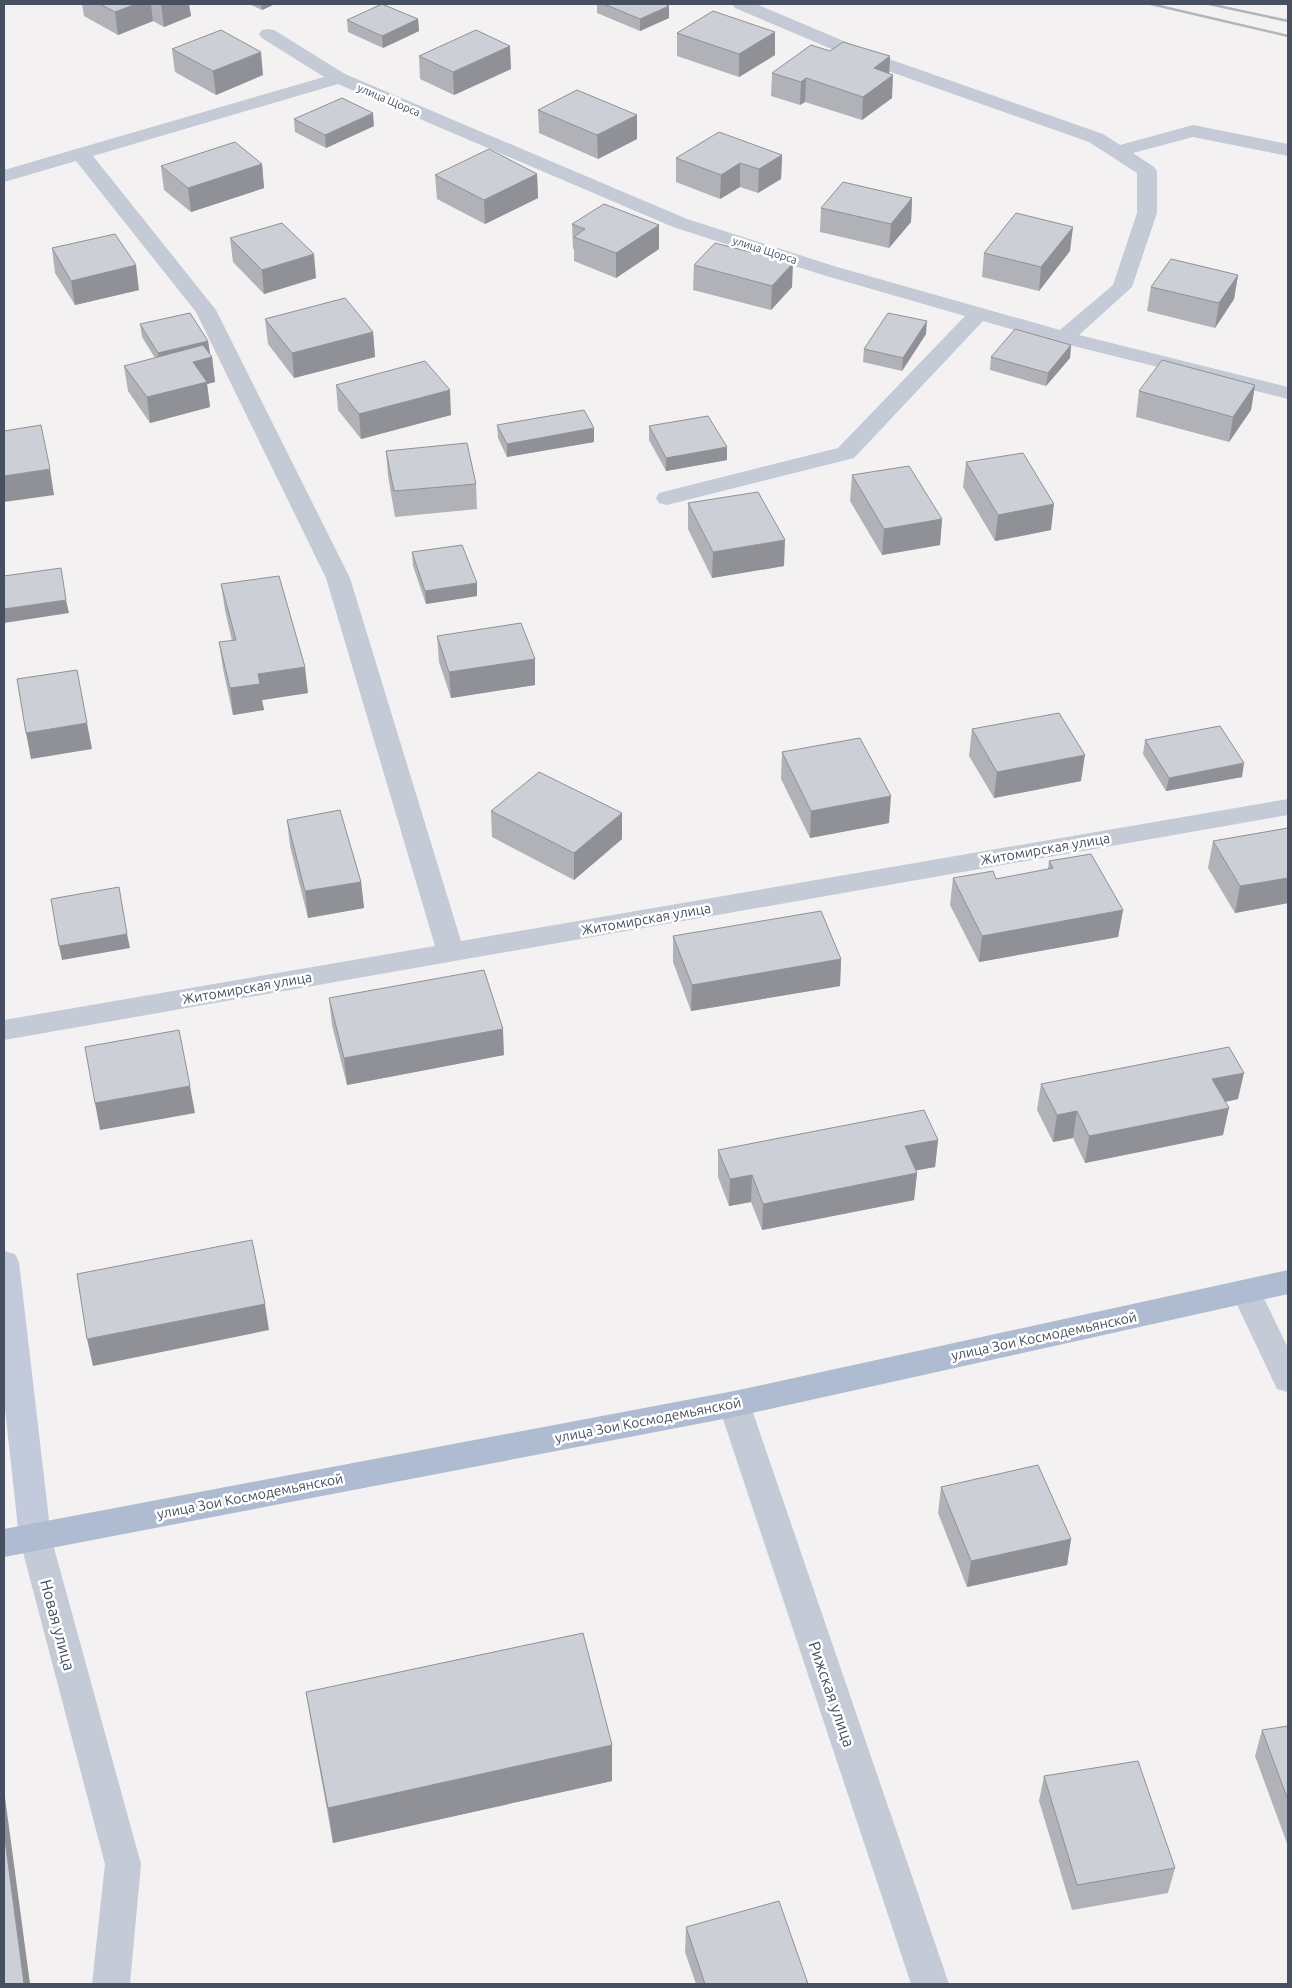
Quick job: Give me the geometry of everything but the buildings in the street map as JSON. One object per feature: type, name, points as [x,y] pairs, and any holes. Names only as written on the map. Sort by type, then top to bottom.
[{"type":"main road","name":"Новая улица","points":[[4,1262],[19,1540]]},
{"type":"main road","name":"улица Зои Космодемьянской","points":[[19,1540],[734,1404],[1288,1282]]},
{"type":"street","points":[[741,4],[866,57],[1096,138],[1147,171],[1147,213],[1122,287],[1064,338]]},
{"type":"street","name":"улица Щорса","points":[[268,34],[339,78],[680,223],[830,271],[1064,338],[1288,393]]},
{"type":"street","points":[[4,176],[339,78]]},
{"type":"street","points":[[1117,152],[1193,131],[1288,150]]},
{"type":"street","points":[[81,154],[206,310],[338,578],[451,953]]},
{"type":"street","points":[[666,498],[846,453],[979,314]]},
{"type":"street","name":"Житомирская улица","points":[[4,1030],[1288,807]]},
{"type":"street","points":[[1246,1292],[1288,1380]]},
{"type":"street","name":"Рижская улица","points":[[734,1404],[930,1984]]},
{"type":"street","name":"Новая улица","points":[[19,1540],[123,1864],[111,1984]]},
{"type":"railway","points":[[1151,4],[1288,36]]},
{"type":"railway","points":[[1209,4],[1288,21]]}]
